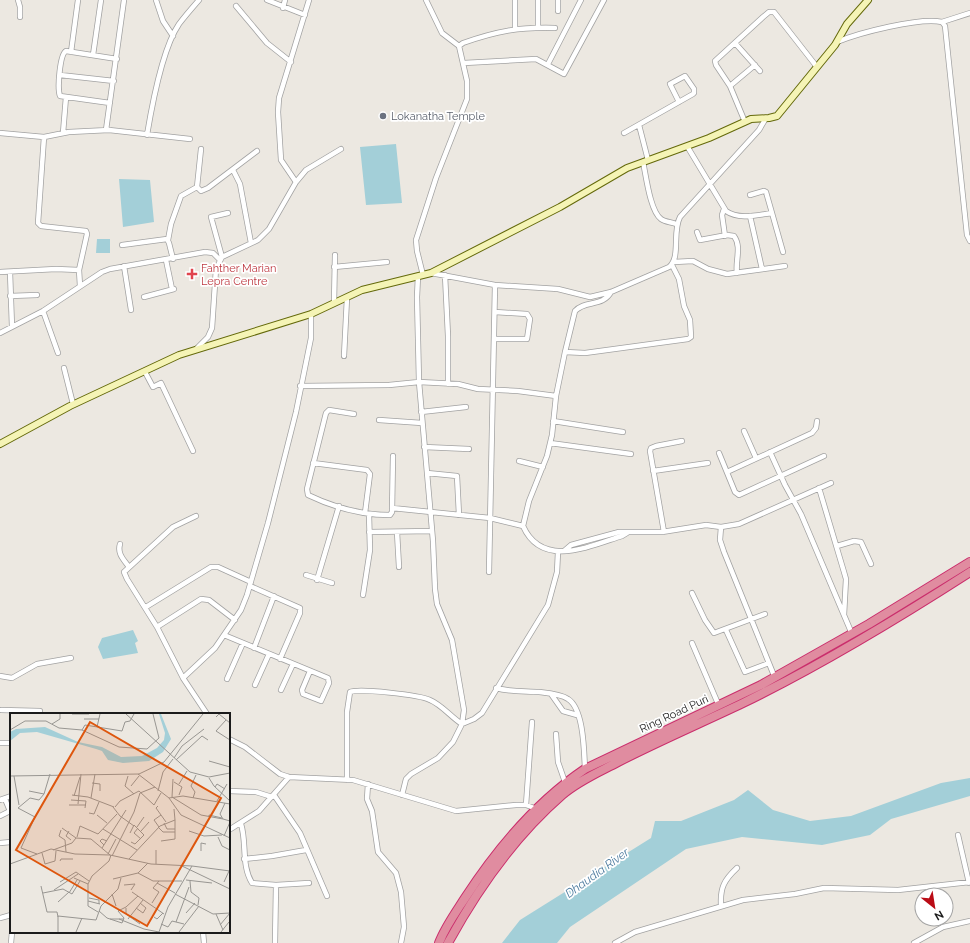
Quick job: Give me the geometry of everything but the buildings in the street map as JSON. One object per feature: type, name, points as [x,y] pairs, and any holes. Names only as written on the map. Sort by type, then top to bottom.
[{"type":"highway","name":"Ring Road Puri","points":[[438,943],[475,883],[502,847],[537,809],[565,782],[585,769],[775,678],[852,634],[970,562]]},
{"type":"highway","name":"Ring Road Puri","points":[[448,943],[491,874],[549,808],[574,786],[637,752],[775,688],[906,613],[970,572]]},
{"type":"street","points":[[18,0],[20,17]]},
{"type":"street","points":[[71,52],[78,0]]},
{"type":"street","points":[[94,55],[101,0]]},
{"type":"street","points":[[106,130],[114,81],[124,0]]},
{"type":"street","points":[[156,0],[163,21],[173,36]]},
{"type":"street","points":[[147,134],[157,86],[173,36],[178,25],[199,0]]},
{"type":"street","points":[[267,0],[283,8],[305,15]]},
{"type":"street","points":[[283,8],[285,0]]},
{"type":"street","points":[[296,182],[281,160],[278,112],[279,98],[309,0]]},
{"type":"street","points":[[402,795],[406,779],[411,774],[445,752],[453,742],[462,724],[464,710],[454,647],[437,604],[431,513],[419,382],[417,297],[421,276],[416,240],[436,178],[468,99],[464,63],[459,46],[442,34],[426,0]]},
{"type":"street","points":[[515,0],[515,28]]},
{"type":"street","points":[[538,0],[538,28]]},
{"type":"street","points":[[558,0],[558,11]]},
{"type":"street","points":[[548,64],[581,0]]},
{"type":"street","points":[[464,63],[536,59],[548,64],[562,74],[567,72],[604,0]]},
{"type":"street","points":[[0,444],[73,404],[197,348],[311,314],[362,290],[431,273],[560,207],[627,168],[687,146],[755,118],[773,118],[780,113],[837,42],[847,24],[868,0]]},
{"type":"street","points":[[236,6],[267,43],[291,62]]},
{"type":"street","points":[[745,122],[730,86],[715,61],[769,12],[774,12],[816,67]]},
{"type":"street","points":[[837,42],[863,33],[926,21],[942,22],[970,13]]},
{"type":"street","points":[[942,22],[946,30],[956,140],[970,241]]},
{"type":"street","points":[[459,46],[476,38],[515,28],[555,28]]},
{"type":"street","points":[[735,43],[760,71]]},
{"type":"street","points":[[110,103],[60,96],[58,93],[62,53],[71,52],[117,59]]},
{"type":"street","points":[[730,86],[755,65]]},
{"type":"street","points":[[60,75],[114,81]]},
{"type":"street","points":[[624,133],[679,102],[695,91],[685,76],[670,84],[679,102]]},
{"type":"street","points":[[64,133],[66,97]]},
{"type":"street","points":[[564,352],[585,353],[690,339],[692,336],[691,322],[684,306],[679,279],[673,264],[676,224],[684,210],[759,130],[766,118]]},
{"type":"street","points":[[638,125],[651,199],[656,213],[661,219],[676,224]]},
{"type":"street","points":[[0,133],[44,138],[64,133],[106,130],[190,139]]},
{"type":"street","points":[[44,138],[38,223],[41,226],[86,231],[87,234],[79,270],[80,286]]},
{"type":"street","points":[[687,146],[724,209],[732,215],[750,216],[772,213]]},
{"type":"street","points":[[197,187],[201,149]]},
{"type":"street","points":[[197,348],[208,337],[212,328],[216,268],[221,258],[251,244],[269,230],[296,182],[309,167],[341,149]]},
{"type":"street","points":[[197,187],[201,191],[205,190],[257,151]]},
{"type":"street","points":[[232,170],[240,184],[251,244]]},
{"type":"street","points":[[172,259],[168,240],[171,224],[181,196],[197,187]]},
{"type":"street","points":[[750,195],[764,191],[766,192],[783,252]]},
{"type":"street","points":[[724,209],[722,215],[725,236]]},
{"type":"street","points":[[221,258],[211,217],[228,213]]},
{"type":"street","points":[[750,216],[762,269]]},
{"type":"street","points":[[697,232],[700,240],[734,236],[738,246],[736,260],[737,273]]},
{"type":"street","points":[[122,245],[164,238],[168,240]]},
{"type":"street","points":[[0,334],[42,311],[102,272],[124,266],[172,259],[205,252],[213,253],[221,258]]},
{"type":"street","points":[[334,303],[335,255]]},
{"type":"street","points":[[144,297],[173,289],[166,260]]},
{"type":"street","points":[[431,273],[495,285],[558,289],[590,297],[611,292],[673,264],[693,261],[720,273],[737,273],[785,266]]},
{"type":"street","points":[[334,267],[387,262]]},
{"type":"street","points":[[124,266],[131,310]]},
{"type":"street","points":[[0,272],[56,269],[79,270]]},
{"type":"street","points":[[10,272],[12,327]]},
{"type":"street","points":[[445,275],[448,336],[448,384]]},
{"type":"street","points":[[489,572],[495,285]]},
{"type":"street","points":[[611,292],[604,301],[580,307],[575,311],[564,352],[556,396],[550,443],[543,467],[529,501],[524,526],[527,534],[540,546],[558,552],[564,551],[571,545],[619,532],[664,532],[706,525],[721,527],[749,520],[831,483]]},
{"type":"street","points":[[10,296],[37,295]]},
{"type":"street","points":[[344,356],[346,298]]},
{"type":"street","points":[[42,311],[58,353]]},
{"type":"street","points":[[494,338],[527,339],[530,319],[526,314],[495,312]]},
{"type":"street","points":[[183,678],[215,648],[241,610],[268,523],[296,412],[300,386],[311,338],[311,314]]},
{"type":"street","points":[[64,368],[73,404]]},
{"type":"street","points":[[145,372],[153,387],[161,384],[193,450]]},
{"type":"street","points":[[300,386],[389,385],[419,382],[458,384],[478,389],[556,396]]},
{"type":"street","points":[[421,412],[466,408]]},
{"type":"street","points":[[354,414],[327,411],[313,463],[307,494],[324,502],[367,514],[390,515],[392,508],[393,456]]},
{"type":"street","points":[[379,420],[422,423]]},
{"type":"street","points":[[553,421],[623,432]]},
{"type":"street","points":[[727,472],[812,434],[816,428],[817,421]]},
{"type":"street","points":[[744,431],[756,458]]},
{"type":"street","points":[[664,532],[651,448],[682,441]]},
{"type":"street","points":[[550,443],[631,454]]},
{"type":"street","points":[[424,447],[469,449]]},
{"type":"street","points":[[770,452],[780,476],[802,514],[852,634]]},
{"type":"street","points":[[719,453],[735,492],[739,494],[824,456]]},
{"type":"street","points":[[519,461],[543,467]]},
{"type":"street","points":[[313,463],[367,470],[370,474],[367,514],[370,554],[363,596]]},
{"type":"street","points":[[654,471],[708,463]]},
{"type":"street","points":[[427,473],[457,476],[459,515]]},
{"type":"street","points":[[819,488],[846,579],[844,616]]},
{"type":"street","points":[[317,580],[339,506]]},
{"type":"street","points":[[392,508],[490,518],[524,526]]},
{"type":"street","points":[[196,516],[173,527],[124,572],[124,576],[146,607],[183,678],[206,713]]},
{"type":"street","points":[[721,527],[720,540],[724,552],[775,678]]},
{"type":"street","points":[[369,532],[432,531]]},
{"type":"street","points":[[397,532],[399,566]]},
{"type":"street","points":[[837,546],[854,541],[861,542],[871,564]]},
{"type":"street","points":[[120,544],[120,555],[130,567]]},
{"type":"street","points":[[462,724],[474,719],[482,713],[548,605],[557,572],[558,552]]},
{"type":"street","points":[[146,607],[211,567],[218,567],[274,596],[298,606],[300,611],[280,659]]},
{"type":"street","points":[[306,576],[332,583]]},
{"type":"street","points":[[692,593],[705,620],[712,631],[716,633],[765,614]]},
{"type":"street","points":[[254,648],[274,596]]},
{"type":"street","points":[[157,627],[201,599],[209,600],[235,620]]},
{"type":"street","points":[[726,630],[745,672],[769,663]]},
{"type":"street","points":[[224,635],[325,677],[329,680],[321,701],[303,694],[302,690],[310,671]]},
{"type":"street","points":[[227,679],[243,643]]},
{"type":"street","points":[[692,643],[719,706]]},
{"type":"street","points":[[255,685],[269,654]]},
{"type":"street","points":[[0,676],[12,678],[37,664],[71,658]]},
{"type":"street","points":[[281,690],[293,664]]},
{"type":"street","points":[[496,688],[508,692],[551,694],[570,700],[575,706],[583,738],[585,769]]},
{"type":"street","points":[[347,780],[347,706],[348,695],[352,691],[372,691],[423,697],[435,703],[462,724]]},
{"type":"street","points":[[551,694],[563,711],[577,715]]},
{"type":"street","points":[[1,710],[18,712],[40,711]]},
{"type":"street","points":[[526,805],[532,722]]},
{"type":"street","points":[[556,734],[558,762],[565,782]]},
{"type":"street","points":[[230,740],[245,747],[280,774],[288,777],[347,780],[368,784],[456,811],[526,805],[537,809]]},
{"type":"street","points":[[230,830],[241,824],[259,811],[288,777]]},
{"type":"street","points":[[368,784],[367,799],[372,811],[378,852],[396,873],[401,892],[404,927],[401,943]]},
{"type":"street","points":[[230,792],[256,792],[273,796],[293,822],[327,896]]},
{"type":"street","points":[[0,816],[10,811],[3,799]]},
{"type":"street","points":[[241,824],[244,833],[244,859],[252,883],[309,883]]},
{"type":"street","points":[[615,943],[635,932],[721,905],[743,900],[795,894],[824,888],[898,890],[969,883],[958,835]]},
{"type":"street","points":[[0,843],[10,842]]},
{"type":"street","points":[[244,859],[306,850]]},
{"type":"street","points":[[721,905],[720,893],[722,885],[737,868]]},
{"type":"street","points":[[275,943],[276,884]]},
{"type":"street","points":[[0,918],[10,915]]},
{"type":"street","points":[[914,943],[943,927],[970,921]]},
{"type":"street","points":[[11,943],[12,933]]},
{"type":"street","points":[[203,933],[204,943]]},
{"type":"water","points":[[396,144],[402,203],[366,205],[360,147]]},
{"type":"water","points":[[119,179],[150,180],[154,222],[123,227]]},
{"type":"water","points":[[97,239],[110,239],[110,253],[96,253]]},
{"type":"water","points":[[133,630],[138,641],[135,643],[138,653],[103,659],[98,647],[102,638]]},
{"type":"water","name":"Dhaudia River","points":[[970,778],[970,796],[891,819],[870,835],[822,845],[742,837],[686,849],[570,927],[557,943],[502,943],[520,920],[651,838],[655,821],[681,821],[734,800],[748,790],[773,810],[810,821],[851,816],[941,783]]},
{"type":"place","name":"Lokanatha Temple","points":[[383,116]]},
{"type":"place","name":"Fahther Marian Lepra Centre","points":[[192,274]]}]
